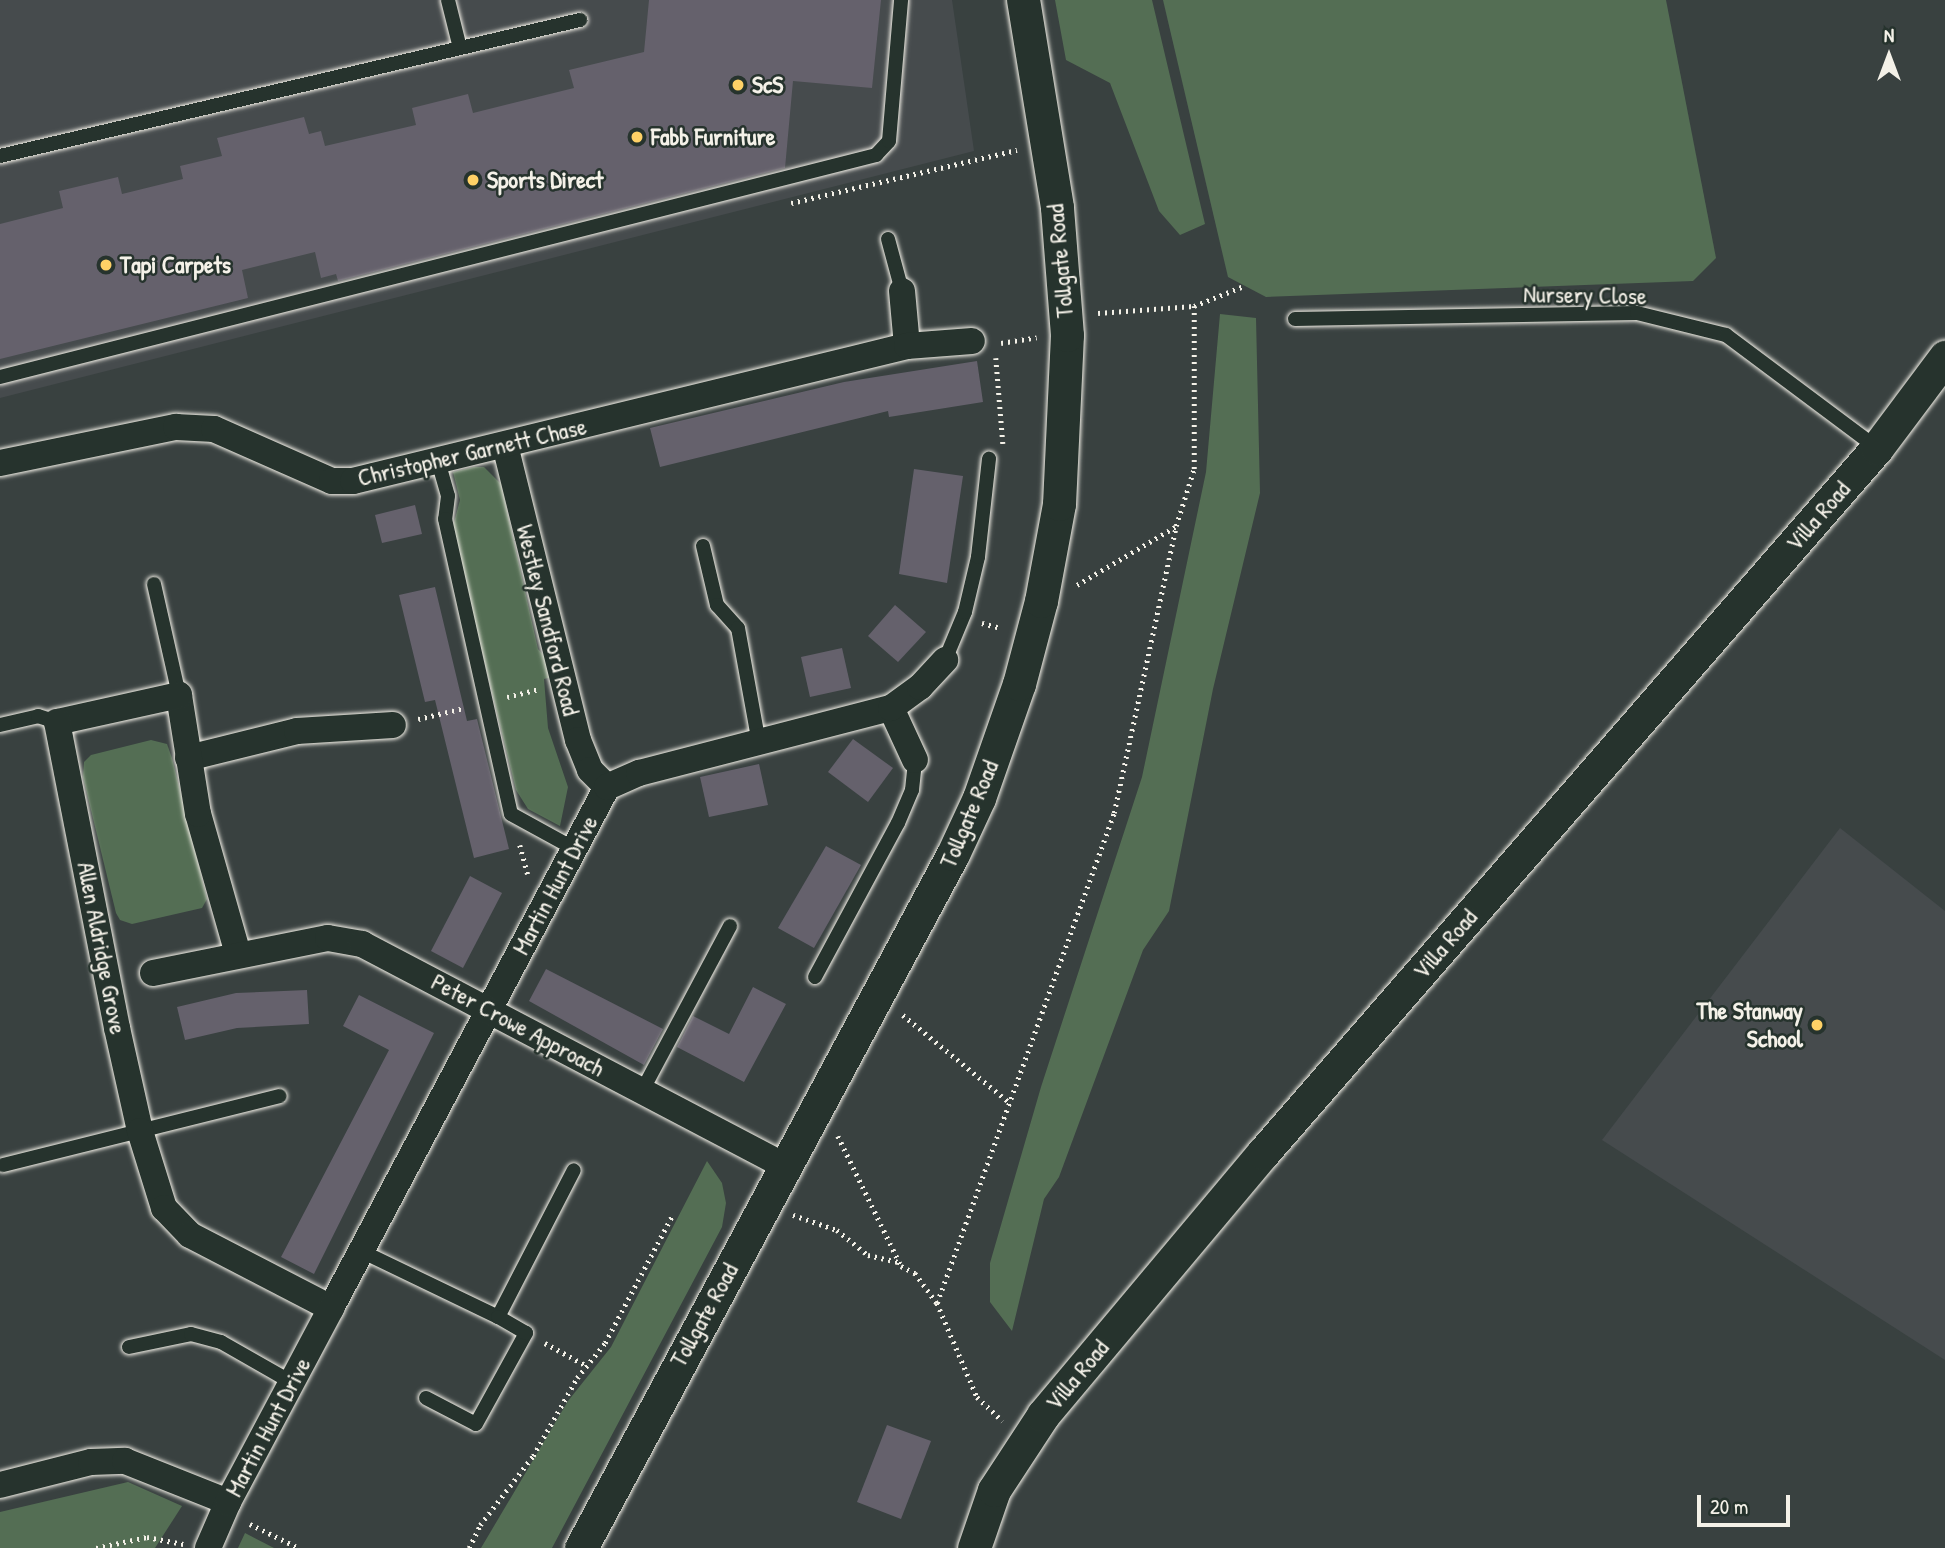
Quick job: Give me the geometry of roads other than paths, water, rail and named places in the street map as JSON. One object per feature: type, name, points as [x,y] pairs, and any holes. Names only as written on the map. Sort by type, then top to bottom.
[{"type":"street","name":"Tollgate Road","points":[[581,1548],[785,1166],[826,1096],[979,798],[1019,684],[1040,606],[1059,504],[1053,326],[1057,207],[1023,0]]},
{"type":"street","points":[[902,291],[907,346]]},
{"type":"street","name":"Christopher Garnett Chase","points":[[0,463],[176,427],[215,429],[332,481],[354,481],[907,346],[972,341]]},
{"type":"street","name":"Villa Road","points":[[974,1548],[994,1490],[1024,1440],[1263,1153],[1877,448],[1945,357]]},
{"type":"street","name":"Westley Sandford Road","points":[[505,445],[578,740],[590,770],[607,786]]},
{"type":"street","name":"Martin Hunt Drive","points":[[200,1547],[226,1507],[607,786],[639,773],[891,708],[920,687],[944,660]]},
{"type":"street","points":[[57,722],[179,695],[198,814],[238,954]]},
{"type":"street","points":[[891,708],[915,760]]},
{"type":"street","name":"Allen Aldridge Grove","points":[[57,722],[140,1131],[164,1208],[190,1235],[289,1289],[331,1308]]},
{"type":"street","points":[[188,758],[297,732],[393,725]]},
{"type":"street","name":"Peter Crowe Approach","points":[[153,973],[328,938],[362,944],[785,1166]]},
{"type":"street","points":[[0,1485],[91,1462],[125,1461],[226,1507]]},
{"type":"lane","points":[[448,0],[460,48]]},
{"type":"lane","points":[[0,377],[876,155],[889,141],[901,0]]},
{"type":"lane","points":[[0,156],[580,20]]},
{"type":"lane","points":[[888,239],[902,291]]},
{"type":"lane","name":"Nursery Close","points":[[1295,319],[1637,313],[1726,335],[1877,448]]},
{"type":"lane","points":[[944,660],[965,612],[978,557],[989,458]]},
{"type":"lane","points":[[438,461],[448,496],[445,519],[511,814],[575,849]]},
{"type":"lane","points":[[703,545],[717,605],[738,628],[759,743]]},
{"type":"lane","points":[[154,584],[179,695]]},
{"type":"lane","points":[[0,725],[38,716],[57,722]]},
{"type":"lane","points":[[814,976],[898,823],[912,790],[915,760]]},
{"type":"lane","points":[[642,1091],[730,926]]},
{"type":"lane","points":[[3,1166],[281,1096]]},
{"type":"lane","points":[[498,1317],[574,1170]]},
{"type":"lane","points":[[361,1251],[526,1333],[476,1424],[426,1398]]},
{"type":"lane","points":[[129,1347],[191,1334],[220,1342],[291,1382]]},
{"type":"place","name":"ScS","points":[[738,85]]},
{"type":"place","name":"Fabb Furniture","points":[[637,137]]},
{"type":"place","name":"Sports Direct","points":[[473,180]]},
{"type":"place","name":"Tapi Carpets","points":[[106,265]]},
{"type":"place","name":"The Stanway School","points":[[1817,1025]]}]
